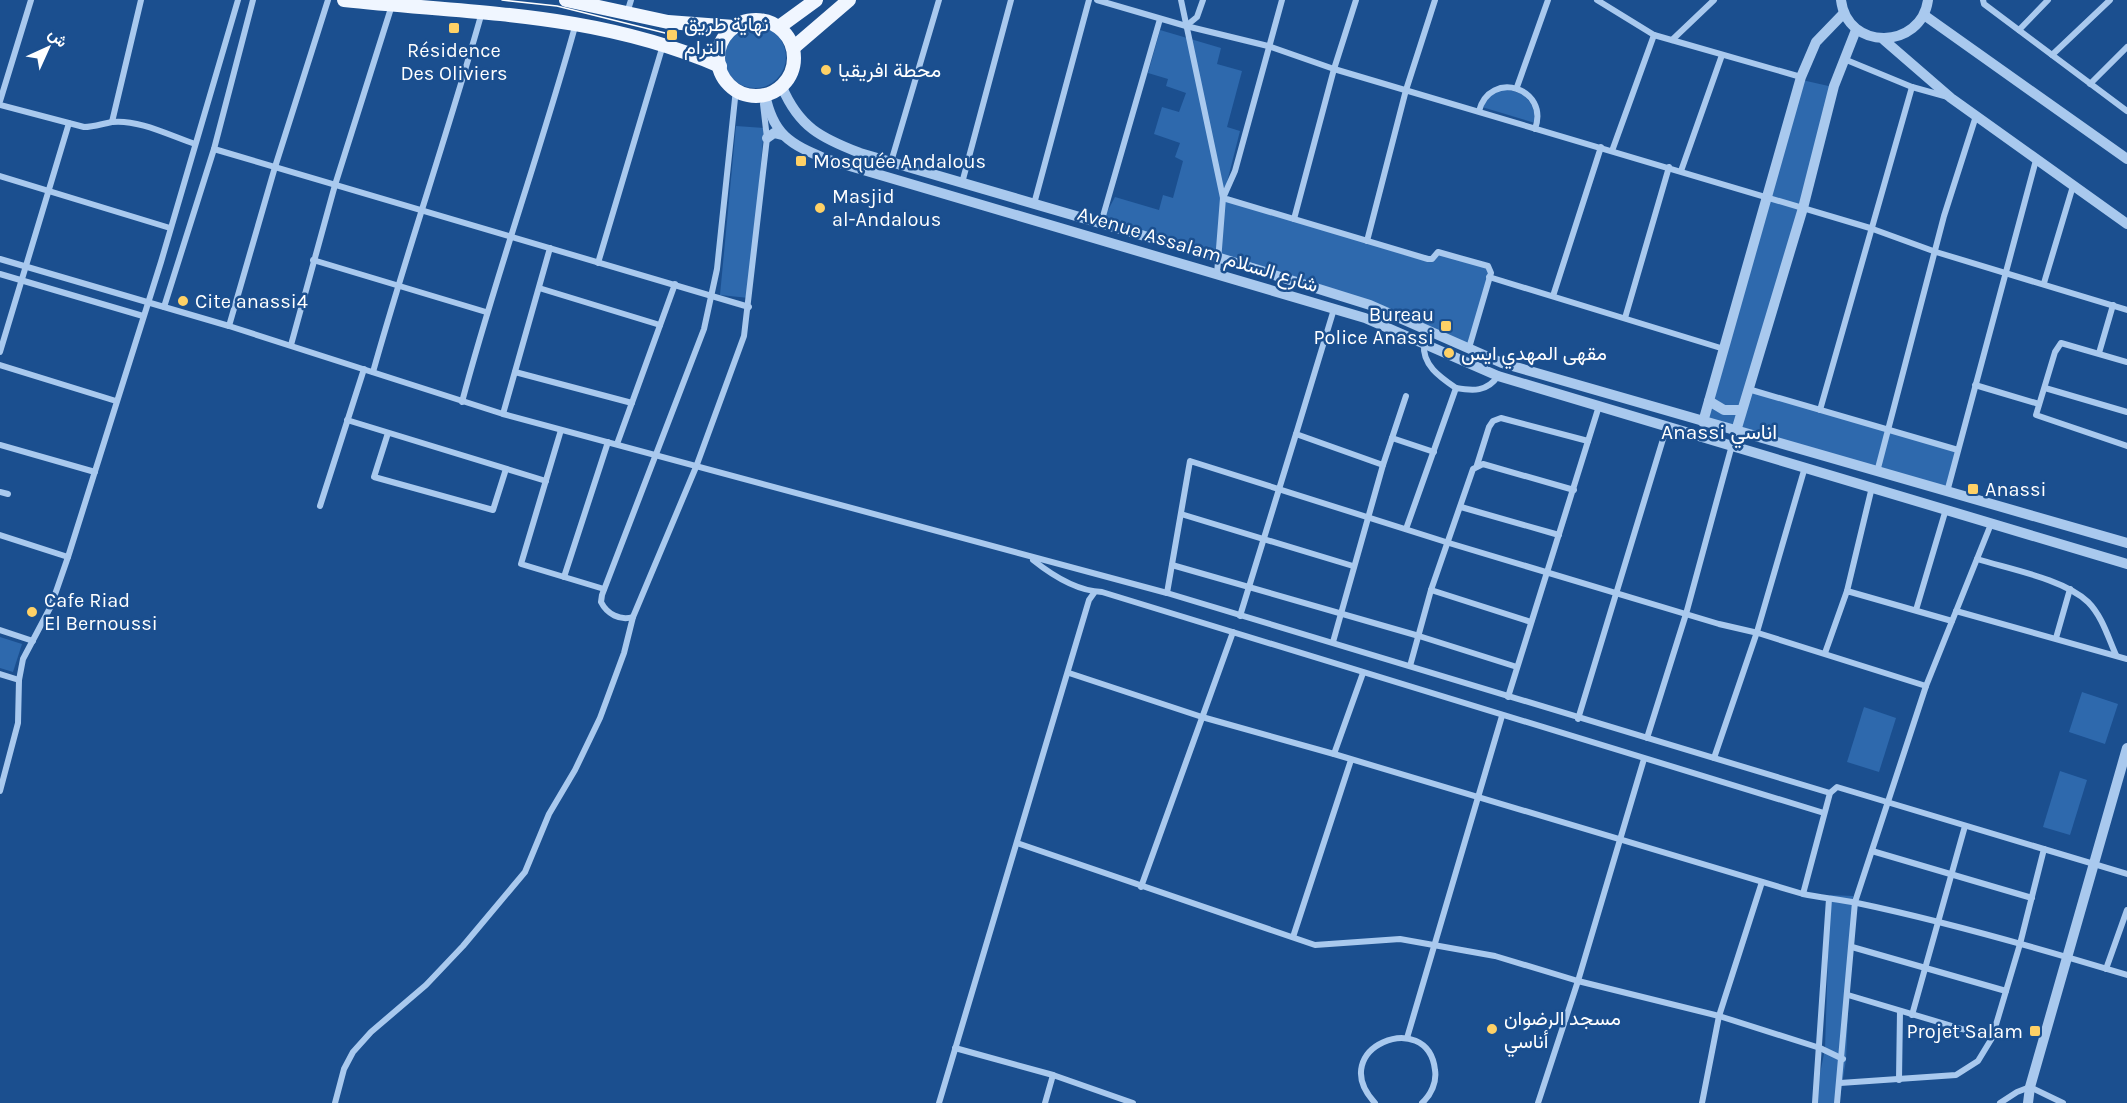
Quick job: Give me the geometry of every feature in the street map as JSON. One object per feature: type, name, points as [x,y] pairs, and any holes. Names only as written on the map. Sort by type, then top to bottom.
[{"type":"main road","points":[[344,0],[576,23],[663,44],[720,66]]},
{"type":"main road","points":[[566,0],[629,6],[668,22],[734,27],[756,20],[778,27],[788,36],[793,48],[793,69],[782,87],[763,95],[750,95],[736,89],[723,76],[720,66],[721,44],[734,27]]},
{"type":"main road","points":[[793,48],[849,0]]},
{"type":"main road","points":[[778,27],[808,2]]},
{"type":"street","points":[[0,101],[31,0]]},
{"type":"street","points":[[112,123],[141,0]]},
{"type":"street","points":[[0,791],[18,723],[19,680],[23,659],[51,606],[68,557],[148,302],[238,0]]},
{"type":"street","points":[[164,307],[214,149],[253,0]]},
{"type":"street","points":[[229,326],[275,167],[328,0]]},
{"type":"street","points":[[891,162],[939,0]]},
{"type":"street","points":[[962,183],[1011,0]]},
{"type":"street","points":[[1034,204],[1089,0]]},
{"type":"street","points":[[1100,0],[1160,19],[1268,46],[1334,69],[1669,167],[2127,310]]},
{"type":"street","points":[[1181,0],[1223,198],[1217,274]]},
{"type":"street","points":[[1186,26],[1197,16],[1203,0]]},
{"type":"street","points":[[1223,198],[1235,171],[1282,0]]},
{"type":"street","points":[[1294,219],[1334,69],[1356,0]]},
{"type":"street","points":[[1367,241],[1406,90],[1435,0]]},
{"type":"street","points":[[1517,87],[1548,0]]},
{"type":"street","points":[[1597,0],[1606,2],[1654,35],[1801,77]]},
{"type":"street","points":[[1672,40],[1714,0]]},
{"type":"street","points":[[1703,422],[1801,77],[1816,42],[1840,4],[1856,30],[1869,37],[1884,40],[1900,37],[1914,28],[1924,15],[1928,0]]},
{"type":"street","points":[[1983,0],[2127,111]]},
{"type":"street","points":[[2019,30],[2048,0]]},
{"type":"street","points":[[2052,55],[2110,0]]},
{"type":"street","points":[[291,345],[334,185],[392,5]]},
{"type":"street","points":[[374,372],[397,286],[455,106],[482,12]]},
{"type":"street","points":[[1924,15],[2127,159]]},
{"type":"street","points":[[1101,223],[1160,19]]},
{"type":"street","points":[[462,402],[486,312],[548,126],[576,23]]},
{"type":"street","points":[[1736,431],[1747,388],[1803,208],[1834,86],[1856,30]]},
{"type":"street","points":[[1611,151],[1654,35]]},
{"type":"street","points":[[1884,40],[1951,98],[2127,224]]},
{"type":"street","points":[[598,263],[663,44]]},
{"type":"street","points":[[2090,84],[2127,47]]},
{"type":"street","points":[[1681,171],[1722,55]]},
{"type":"street","points":[[1844,59],[1912,87],[1951,98]]},
{"type":"street","name":"Avenue Assalam شارع السلام","points":[[782,87],[795,112],[817,133],[842,146],[1370,305],[1502,363],[2127,543]]},
{"type":"street","points":[[1479,111],[1484,98],[1494,89],[1517,87],[1526,92],[1536,104],[1538,114],[1535,129]]},
{"type":"street","points":[[1820,410],[1912,87]]},
{"type":"street","points":[[633,618],[621,619],[604,609],[601,602],[704,329],[712,295],[723,221],[736,89]]},
{"type":"street","points":[[763,95],[772,120],[782,135]]},
{"type":"street","points":[[335,1103],[344,1069],[353,1052],[371,1032],[426,985],[463,946],[525,872],[549,814],[575,770],[600,718],[624,653],[633,618],[730,380],[744,336],[767,138],[763,95]]},
{"type":"street","points":[[0,105],[69,123],[97,127],[112,123],[140,126],[195,144]]},
{"type":"street","points":[[1876,472],[1976,116]]},
{"type":"street","points":[[0,352],[69,123]]},
{"type":"street","points":[[767,138],[774,133],[782,135]]},
{"type":"street","name":"Avenue Assalam شارع السلام","points":[[782,135],[801,148],[826,159],[1334,309],[1399,332],[1498,376],[2127,564]]},
{"type":"street","points":[[1552,296],[1601,147]]},
{"type":"street","points":[[214,149],[749,307]]},
{"type":"street","points":[[1947,492],[2036,160]]},
{"type":"street","points":[[1625,318],[1669,167]]},
{"type":"street","points":[[0,176],[170,228]]},
{"type":"street","points":[[2044,284],[2073,186]]},
{"type":"street","points":[[1223,198],[1428,259],[1438,252],[1488,267],[1491,270],[1469,348]]},
{"type":"street","points":[[503,414],[550,248]]},
{"type":"street","points":[[0,259],[291,345],[503,414],[1167,593],[1333,642],[1578,719],[1830,793]]},
{"type":"street","points":[[313,260],[486,312]]},
{"type":"street","points":[[0,274],[143,316]]},
{"type":"street","points":[[1489,277],[1724,349]]},
{"type":"street","points":[[617,444],[675,284]]},
{"type":"street","points":[[539,288],[660,325]]},
{"type":"street","points":[[2099,353],[2113,305]]},
{"type":"street","points":[[1240,616],[1334,309]]},
{"type":"street","points":[[1399,332],[1404,319]]},
{"type":"street","points":[[2127,362],[2061,343],[2055,352],[2036,415],[2038,418],[2126,445],[2127,437]]},
{"type":"street","points":[[1424,344],[1427,362],[1456,388],[1478,390],[1488,387],[1498,376]]},
{"type":"street","points":[[0,365],[116,401]]},
{"type":"street","points":[[320,506],[364,369]]},
{"type":"street","points":[[515,372],[632,403]]},
{"type":"street","points":[[1975,385],[2039,404]]},
{"type":"street","points":[[1406,529],[1456,388]]},
{"type":"street","points":[[1747,388],[1958,450]]},
{"type":"street","points":[[2045,388],[2127,412]]},
{"type":"street","points":[[1333,642],[1353,566],[1406,396]]},
{"type":"street","points":[[1709,401],[1724,410],[1741,410]]},
{"type":"street","points":[[1508,697],[1599,406]]},
{"type":"street","points":[[1410,666],[1431,590],[1473,469],[1477,465],[1493,421],[1501,418],[1588,441]]},
{"type":"street","points":[[347,420],[546,481]]},
{"type":"street","points":[[1578,719],[1667,426]]},
{"type":"street","points":[[561,430],[521,564],[604,589]]},
{"type":"street","points":[[388,433],[374,477],[493,510],[506,469]]},
{"type":"street","points":[[1296,434],[1383,465]]},
{"type":"street","points":[[1392,438],[1434,452]]},
{"type":"street","points":[[564,577],[608,442]]},
{"type":"street","points":[[0,445],[95,472]]},
{"type":"street","points":[[1647,738],[1686,614],[1732,445]]},
{"type":"street","points":[[1167,593],[1190,461],[1449,543],[1686,614],[1757,632],[1926,686]]},
{"type":"street","points":[[1477,465],[1483,464],[1574,490]]},
{"type":"street","points":[[1714,758],[1757,632],[1805,466]]},
{"type":"street","points":[[1825,653],[1847,591],[1872,486]]},
{"type":"street","points":[[0,492],[8,494]]},
{"type":"street","points":[[1461,507],[1559,535]]},
{"type":"street","points":[[1916,610],[1946,509]]},
{"type":"street","points":[[1180,514],[1353,566]]},
{"type":"street","points":[[1837,1103],[1843,1059],[1855,902],[1926,686],[1991,524]]},
{"type":"street","points":[[0,535],[68,557]]},
{"type":"street","points":[[1029,557],[1053,576],[1094,593],[1102,592],[1824,813]]},
{"type":"street","points":[[1977,559],[2070,589],[2088,602],[2098,616],[2116,655]]},
{"type":"street","points":[[1172,565],[1419,636],[1517,667]]},
{"type":"street","points":[[2055,638],[2070,589]]},
{"type":"street","points":[[1431,590],[1531,622]]},
{"type":"street","points":[[1847,591],[1952,621]]},
{"type":"street","points":[[939,1103],[1089,600],[1094,593]]},
{"type":"street","points":[[1956,611],[2127,658]]},
{"type":"street","points":[[0,630],[33,641]]},
{"type":"street","points":[[1141,887],[1233,632]]},
{"type":"street","points":[[1069,673],[1202,717],[1803,894],[1855,902],[1939,922],[2067,956],[2127,975]]},
{"type":"street","points":[[1334,754],[1363,673]]},
{"type":"street","points":[[0,674],[19,680]]},
{"type":"street","points":[[1407,1038],[1433,943],[1502,716]]},
{"type":"street","points":[[2028,1103],[2030,1087],[2127,748]]},
{"type":"street","points":[[1538,1103],[1578,981],[1644,759]]},
{"type":"street","points":[[1293,937],[1351,760]]},
{"type":"street","points":[[1803,894],[1830,793],[1837,787],[2127,874]]},
{"type":"street","points":[[1912,1015],[1965,826]]},
{"type":"street","points":[[1017,843],[1315,945],[1400,939],[1433,943],[1495,956],[1578,981],[1719,1016],[1820,1048],[1843,1059]]},
{"type":"street","points":[[1840,1083],[1941,1077],[1964,1072],[1978,1061],[1992,1038],[2020,944],[2044,849]]},
{"type":"street","points":[[1872,851],[2032,898]]},
{"type":"street","points":[[1702,1103],[1719,1016],[1762,882]]},
{"type":"street","points":[[1815,1103],[1829,899]]},
{"type":"street","points":[[2106,969],[2127,910]]},
{"type":"street","points":[[1852,947],[2006,992]]},
{"type":"street","points":[[1848,995],[1992,1038]]},
{"type":"street","points":[[1899,1080],[1900,1011]]},
{"type":"street","points":[[1375,1103],[1363,1085],[1363,1063],[1376,1045],[1396,1037],[1407,1038],[1426,1050],[1436,1070],[1426,1102]]},
{"type":"street","points":[[955,1048],[1053,1075],[1133,1103]]},
{"type":"street","points":[[1045,1103],[1053,1075]]},
{"type":"street","points":[[2000,1103],[2030,1087],[2062,1103]]},
{"type":"shaded area","points":[[755,26],[777,35],[786,57],[777,79],[755,88],[733,79],[724,57],[733,35]]},
{"type":"shaded area","points":[[1160,30],[1221,48],[1217,64],[1242,71],[1227,127],[1240,131],[1223,198],[1433,259],[1436,252],[1491,269],[1469,348],[1404,319],[1101,223],[1115,197],[1159,210],[1163,195],[1173,198],[1183,161],[1175,157],[1180,143],[1154,134],[1162,107],[1179,112],[1186,93],[1166,86],[1168,79],[1148,73]]},
{"type":"shaded area","points":[[1802,80],[1833,87],[1747,388],[1958,450],[1947,492],[1703,422]]},
{"type":"shaded area","points":[[1502,90],[1516,92],[1527,98],[1533,109],[1535,123],[1482,107],[1492,94]]},
{"type":"shaded area","points":[[736,126],[764,128],[749,298],[720,295]]},
{"type":"shaded area","points":[[0,637],[22,644],[13,672],[0,668]]},
{"type":"shaded area","points":[[2082,692],[2118,704],[2105,744],[2069,732]]},
{"type":"shaded area","points":[[1864,707],[1896,718],[1879,772],[1847,762]]},
{"type":"shaded area","points":[[2060,771],[2087,780],[2070,835],[2043,827]]},
{"type":"shaded area","points":[[1830,895],[1853,896],[1846,1060],[1839,1103],[1814,1103],[1825,1049]]},
{"type":"tram line","points":[[502,0],[557,6],[673,35]]},
{"type":"place","name":"Résidence Des Oliviers","points":[[454,28]]},
{"type":"place","name":"نهاية طريق الترام","points":[[672,35]]},
{"type":"place","name":"محطة افريقيا","points":[[826,70]]},
{"type":"place","name":"Mosquée Andalous","points":[[801,161]]},
{"type":"place","name":"Masjid al-Andalous","points":[[820,208]]},
{"type":"place","name":"Cite anassi4","points":[[183,301]]},
{"type":"place","name":"Bureau Police Anassi","points":[[1446,326]]},
{"type":"place","name":"مقهى المهدي ايس","points":[[1449,353]]},
{"type":"place","name":"Anassi","points":[[1973,489]]},
{"type":"place","name":"Cafe Riad El Bernoussi","points":[[32,612]]},
{"type":"place","name":"مسجد الرضوان أناسي","points":[[1492,1029]]},
{"type":"place","name":"Projet Salam","points":[[2035,1031]]},
{"type":"district","name":"Anassi اناسي","points":[[1719,432]]}]
